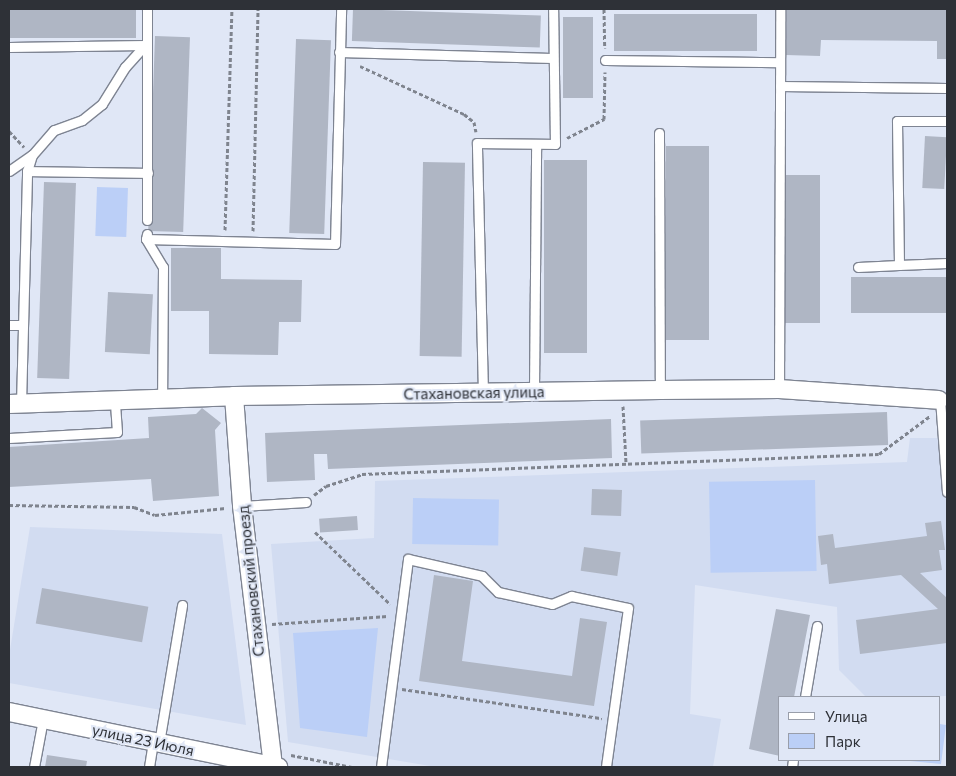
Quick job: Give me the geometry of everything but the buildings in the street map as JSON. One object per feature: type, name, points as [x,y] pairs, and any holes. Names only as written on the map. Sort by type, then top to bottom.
[{"type":"street","name":"Стахановская улица","points":[[15,404],[234,396],[779,389],[942,402]]},
{"type":"street","name":"Стахановский проезд","points":[[234,396],[242,506],[275,767]]},
{"type":"street","name":"улица 23 Июля","points":[[9,712],[275,767]]},
{"type":"lane","points":[[147,9],[145,45],[148,173],[147,220]]},
{"type":"lane","points":[[162,398],[163,267],[147,236],[335,244],[338,52],[342,9]]},
{"type":"lane","points":[[483,394],[477,143],[556,144],[552,58],[553,9]]},
{"type":"lane","points":[[779,389],[780,9]]},
{"type":"lane","points":[[9,46],[145,45]]},
{"type":"lane","points":[[9,171],[32,155],[54,130],[82,120],[102,104],[125,67],[145,45]]},
{"type":"lane","points":[[338,52],[552,58]]},
{"type":"lane","points":[[605,60],[780,62]]},
{"type":"lane","points":[[780,86],[947,88]]},
{"type":"lane","points":[[899,265],[897,121],[947,121]]},
{"type":"lane","points":[[659,133],[660,390]]},
{"type":"lane","points":[[534,392],[536,145]]},
{"type":"lane","points":[[15,404],[22,325],[27,171],[32,155]]},
{"type":"lane","points":[[27,171],[148,173]]},
{"type":"lane","points":[[858,267],[947,263]]},
{"type":"lane","points":[[9,325],[22,325]]},
{"type":"lane","points":[[9,438],[117,432],[115,400]]},
{"type":"lane","points":[[942,402],[947,492]]},
{"type":"lane","points":[[242,506],[306,502]]},
{"type":"lane","points":[[381,767],[408,559],[482,576],[498,592],[552,604],[571,596],[628,608],[606,767]]},
{"type":"lane","points":[[149,767],[156,742],[182,604]]},
{"type":"lane","points":[[804,696],[817,626]]},
{"type":"lane","points":[[34,767],[42,719]]},
{"type":"path","points":[[224,240],[232,9]]},
{"type":"path","points":[[253,241],[258,9]]},
{"type":"path","points":[[556,144],[604,119],[604,9]]},
{"type":"path","points":[[338,52],[374,75],[464,114],[474,122],[477,143]]},
{"type":"path","points":[[9,130],[32,155]]},
{"type":"path","points":[[622,391],[626,463]]},
{"type":"path","points":[[306,502],[326,486],[362,474],[879,454],[942,402]]},
{"type":"path","points":[[9,506],[134,507],[155,515],[242,506]]},
{"type":"path","points":[[315,532],[401,615]]},
{"type":"path","points":[[256,626],[401,615]]},
{"type":"path","points":[[392,687],[613,719]]},
{"type":"shaded area","points":[[910,438],[947,438],[947,696],[865,696],[839,670],[837,607],[695,585],[690,714],[721,719],[713,767],[436,767],[288,742],[271,544],[374,538],[375,481],[907,462]]},
{"type":"shaded area","points":[[30,527],[222,534],[246,725],[9,683],[9,656]]},
{"type":"green space","points":[[97,187],[128,188],[126,237],[95,236]]},
{"type":"green space","points":[[815,480],[817,571],[711,573],[709,482]]},
{"type":"green space","points":[[413,498],[499,500],[498,545],[412,544]]},
{"type":"green space","points":[[378,628],[367,737],[300,728],[293,633]]},
{"type":"green space","points":[[941,724],[946,725],[941,764],[910,761],[941,761]]}]
